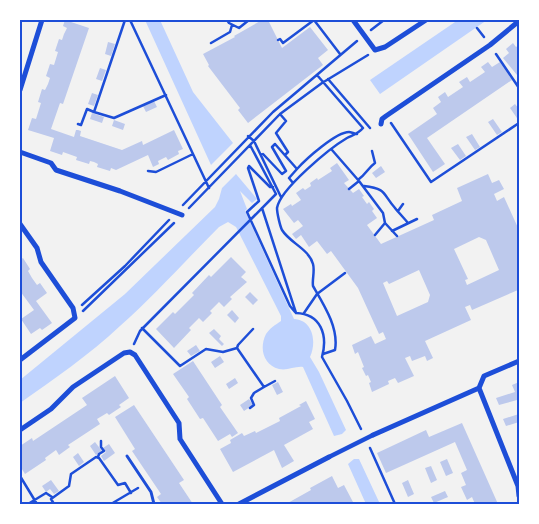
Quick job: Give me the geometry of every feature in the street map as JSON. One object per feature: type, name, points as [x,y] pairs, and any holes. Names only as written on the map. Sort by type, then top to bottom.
[{"type":"street","points":[[20,90],[42,20]]},
{"type":"street","points":[[353,20],[375,50],[385,48],[426,20]]},
{"type":"street","points":[[381,124],[382,119],[386,116],[490,44],[519,21]]},
{"type":"street","points":[[20,152],[51,162],[56,170],[120,191],[179,214]]},
{"type":"street","points":[[20,224],[37,248],[41,262],[74,311],[75,318],[20,360]]},
{"type":"street","points":[[20,430],[51,409],[73,387],[124,353],[130,352],[135,355],[179,424],[180,439],[222,504]]},
{"type":"street","points":[[239,504],[373,435],[479,388],[484,376],[519,361]]},
{"type":"street","points":[[479,388],[518,486],[519,496]]},
{"type":"lane","points":[[128,456],[151,492],[154,504]]},
{"type":"path","points":[[94,112],[125,20]]},
{"type":"path","points":[[130,20],[209,188]]},
{"type":"path","points":[[227,20],[239,28],[250,20]]},
{"type":"path","points":[[278,40],[280,39],[283,43],[314,20],[340,54]]},
{"type":"path","points":[[75,318],[179,214],[205,182],[248,136],[340,54],[384,20]]},
{"type":"path","points":[[210,43],[230,32],[232,25]]},
{"type":"path","points":[[477,28],[484,36]]},
{"type":"path","points":[[490,44],[519,88]]},
{"type":"path","points":[[74,311],[209,188],[280,114],[322,83],[375,50]]},
{"type":"path","points":[[316,75],[363,128],[313,164],[293,183],[282,197],[277,209],[282,230],[309,256],[314,265],[312,280],[332,323],[336,338],[335,350],[323,354]]},
{"type":"path","points":[[328,79],[370,128]]},
{"type":"path","points":[[78,124],[81,124],[87,109],[114,118],[166,95]]},
{"type":"path","points":[[280,114],[286,121],[276,133],[288,152],[285,155]]},
{"type":"path","points":[[386,116],[432,182],[519,123]]},
{"type":"path","points":[[293,183],[289,178],[305,160],[340,134],[350,132],[357,134]]},
{"type":"path","points":[[248,136],[254,141],[282,197]]},
{"type":"path","points":[[261,155],[263,154],[282,174],[286,171],[272,146],[275,144],[297,169]]},
{"type":"path","points":[[130,352],[142,328],[276,194],[250,145]]},
{"type":"path","points":[[332,150],[359,180],[382,213],[385,223],[397,236]]},
{"type":"path","points":[[349,189],[366,175],[368,168],[375,162],[372,151]]},
{"type":"path","points":[[148,171],[156,172],[193,154]]},
{"type":"path","points":[[272,187],[270,188],[249,166],[248,168],[260,201],[247,212],[290,306],[296,313],[304,313],[312,318],[323,330],[322,357],[328,371],[347,400],[395,504]]},
{"type":"path","points":[[363,186],[375,188],[386,194],[408,223]]},
{"type":"path","points":[[398,211],[403,204]]},
{"type":"path","points":[[262,208],[296,313]]},
{"type":"path","points":[[392,231],[417,218]]},
{"type":"path","points":[[375,235],[385,223]]},
{"type":"path","points":[[304,313],[318,294],[345,272]]},
{"type":"path","points":[[142,328],[180,366],[206,349],[223,352],[237,348],[253,329]]},
{"type":"path","points":[[237,348],[264,387]]},
{"type":"path","points":[[250,408],[254,405],[251,398],[254,393],[274,382]]},
{"type":"path","points":[[98,458],[99,454],[104,451],[101,447],[102,442]]},
{"type":"path","points":[[52,497],[69,486],[70,474],[96,457],[98,458]]},
{"type":"path","points":[[98,458],[118,485],[125,483],[131,492]]},
{"type":"path","points":[[20,476],[37,504]]},
{"type":"path","points":[[111,504],[146,484]]},
{"type":"path","points":[[28,504],[46,493],[52,497],[51,499],[54,504]]},
{"type":"water","points":[[145,20],[160,20],[193,92],[233,143],[211,165]]},
{"type":"water","points":[[458,20],[487,20],[380,94],[370,80]]},
{"type":"water","points":[[236,174],[257,199],[252,203],[240,191],[247,209],[245,211],[294,319],[306,323],[312,333],[313,345],[310,357],[346,430],[342,434],[334,436],[303,367],[279,369],[269,364],[266,360],[263,350],[264,339],[269,330],[281,321],[281,316],[236,227],[228,222],[219,227],[146,302],[108,337],[20,403],[20,380],[125,294],[215,207],[222,188]]},
{"type":"water","points":[[354,459],[359,459],[380,504],[366,504],[348,464]]},
{"type":"building","points":[[65,20],[89,28],[63,104],[60,103],[51,129],[74,137],[76,130],[78,130],[81,131],[80,136],[122,150],[142,141],[143,145],[174,130],[183,149],[178,151],[179,154],[168,160],[166,157],[158,161],[159,164],[153,167],[148,155],[116,170],[111,168],[110,171],[97,167],[98,164],[94,162],[90,161],[89,164],[76,160],[77,157],[63,152],[62,155],[50,151],[54,138],[28,130],[32,118],[36,119],[41,103],[38,102],[42,89],[45,90],[48,84],[50,78],[46,76],[50,64],[54,65],[58,52],[55,51],[59,39],[62,40],[67,28],[63,26]]},
{"type":"building","points":[[262,20],[268,20],[282,48],[310,27],[328,50],[318,58],[323,65],[248,123],[238,110],[240,108],[208,66],[203,54]]},
{"type":"building","points":[[108,42],[115,44],[111,56],[105,54]]},
{"type":"building","points":[[513,43],[516,47],[519,45],[519,73],[517,75],[503,58],[509,53],[506,49]]},
{"type":"building","points":[[488,62],[492,67],[500,62],[512,80],[427,138],[445,164],[433,172],[408,134],[437,114],[433,108],[441,102],[438,97],[445,92],[448,97],[463,87],[459,82],[467,77],[470,82],[485,72],[481,67]]},
{"type":"building","points":[[100,68],[106,70],[102,81],[96,79]]},
{"type":"building","points":[[92,93],[98,95],[94,106],[88,104]]},
{"type":"building","points":[[154,101],[157,107],[146,112],[143,106]]},
{"type":"building","points":[[515,104],[519,109],[519,121],[510,108]]},
{"type":"building","points":[[92,113],[104,117],[102,123],[90,119]]},
{"type":"building","points":[[493,119],[502,132],[497,135],[488,122]]},
{"type":"building","points":[[114,120],[125,124],[123,130],[112,126]]},
{"type":"building","points":[[472,134],[480,147],[475,150],[466,137]]},
{"type":"building","points":[[458,144],[466,156],[460,160],[451,148]]},
{"type":"building","points":[[337,163],[349,180],[344,183],[353,193],[359,189],[367,204],[369,202],[374,209],[372,211],[377,218],[367,225],[381,244],[434,220],[432,215],[462,201],[457,188],[488,174],[492,183],[499,180],[504,189],[494,194],[497,201],[504,197],[519,230],[518,290],[472,310],[470,305],[465,307],[471,320],[425,341],[433,358],[427,361],[425,356],[412,361],[410,356],[405,358],[414,376],[398,383],[395,378],[388,381],[389,384],[372,392],[369,383],[371,382],[362,368],[364,367],[358,352],[355,354],[352,345],[371,336],[375,344],[386,339],[383,332],[379,334],[358,288],[331,251],[327,254],[317,241],[309,247],[301,235],[296,239],[292,234],[303,226],[298,220],[294,223],[283,209],[301,200],[296,193],[303,188],[305,190],[317,178],[318,180],[332,171],[330,168]],"holes":[[[479,237],[486,240],[499,270],[467,285],[465,280],[468,279],[454,249]],[[419,270],[430,295],[428,302],[397,316],[383,283],[387,281],[389,284]]]},
{"type":"building","points":[[381,166],[385,172],[376,178],[372,173]]},
{"type":"building","points":[[231,257],[246,272],[241,277],[247,282],[230,297],[232,299],[224,307],[219,302],[203,322],[199,318],[189,328],[191,330],[174,348],[156,329],[173,312],[175,314],[194,295],[192,293],[209,275],[211,277]]},
{"type":"building","points":[[23,258],[30,269],[28,271],[32,278],[37,285],[40,283],[47,293],[36,301],[52,323],[42,330],[40,328],[31,334],[21,319],[34,310],[20,291],[20,260]]},
{"type":"building","points":[[250,292],[258,300],[253,305],[245,297]]},
{"type":"building","points":[[232,310],[239,318],[235,323],[227,315]]},
{"type":"building","points":[[214,329],[221,336],[219,339],[224,344],[222,346],[209,333]]},
{"type":"building","points":[[196,345],[200,351],[191,356],[187,351]]},
{"type":"building","points":[[220,356],[224,362],[215,368],[211,362]]},
{"type":"building","points":[[193,361],[238,433],[232,437],[230,434],[218,441],[203,418],[200,419],[187,399],[189,397],[173,374]]},
{"type":"building","points":[[115,376],[129,398],[119,405],[121,407],[109,415],[107,413],[97,419],[100,424],[68,445],[70,447],[59,455],[56,450],[45,458],[46,460],[25,474],[20,466],[20,446],[32,438],[33,441],[87,405],[82,398]]},
{"type":"building","points":[[235,378],[238,383],[229,389],[226,384]]},
{"type":"building","points":[[278,382],[283,392],[277,395],[272,385]]},
{"type":"building","points":[[519,382],[519,404],[517,400],[499,405],[496,398],[515,392],[512,385]]},
{"type":"building","points":[[249,399],[253,405],[244,411],[240,405]]},
{"type":"building","points":[[306,401],[315,419],[309,422],[313,429],[284,445],[294,461],[282,468],[274,450],[233,472],[220,449],[231,443],[230,440],[242,433],[244,436],[255,431],[256,433],[280,421],[279,418],[301,406],[299,405]]},
{"type":"building","points":[[134,405],[184,480],[179,483],[193,504],[162,504],[157,497],[161,494],[132,451],[135,449],[115,417]]},
{"type":"building","points":[[519,414],[519,422],[506,426],[503,419]]},
{"type":"building","points":[[462,423],[498,504],[475,504],[472,497],[467,500],[461,487],[466,485],[461,473],[467,470],[455,442],[386,473],[377,453],[426,430],[429,437]]},
{"type":"building","points":[[95,442],[102,451],[96,455],[90,446]]},
{"type":"building","points":[[109,444],[115,453],[104,461],[101,456],[106,452],[103,448]]},
{"type":"building","points":[[78,453],[84,462],[79,466],[73,457]]},
{"type":"building","points":[[447,459],[453,473],[446,476],[440,462]]},
{"type":"building","points":[[431,466],[437,480],[431,483],[425,468]]},
{"type":"building","points":[[332,476],[338,488],[344,485],[353,502],[350,504],[341,504],[340,502],[335,504],[286,504],[311,490],[310,488]]},
{"type":"building","points":[[51,480],[59,491],[54,494],[50,489],[46,492],[42,486]]},
{"type":"building","points":[[408,480],[414,494],[408,497],[402,483]]},
{"type":"building","points":[[445,491],[448,497],[434,503],[431,497]]}]
